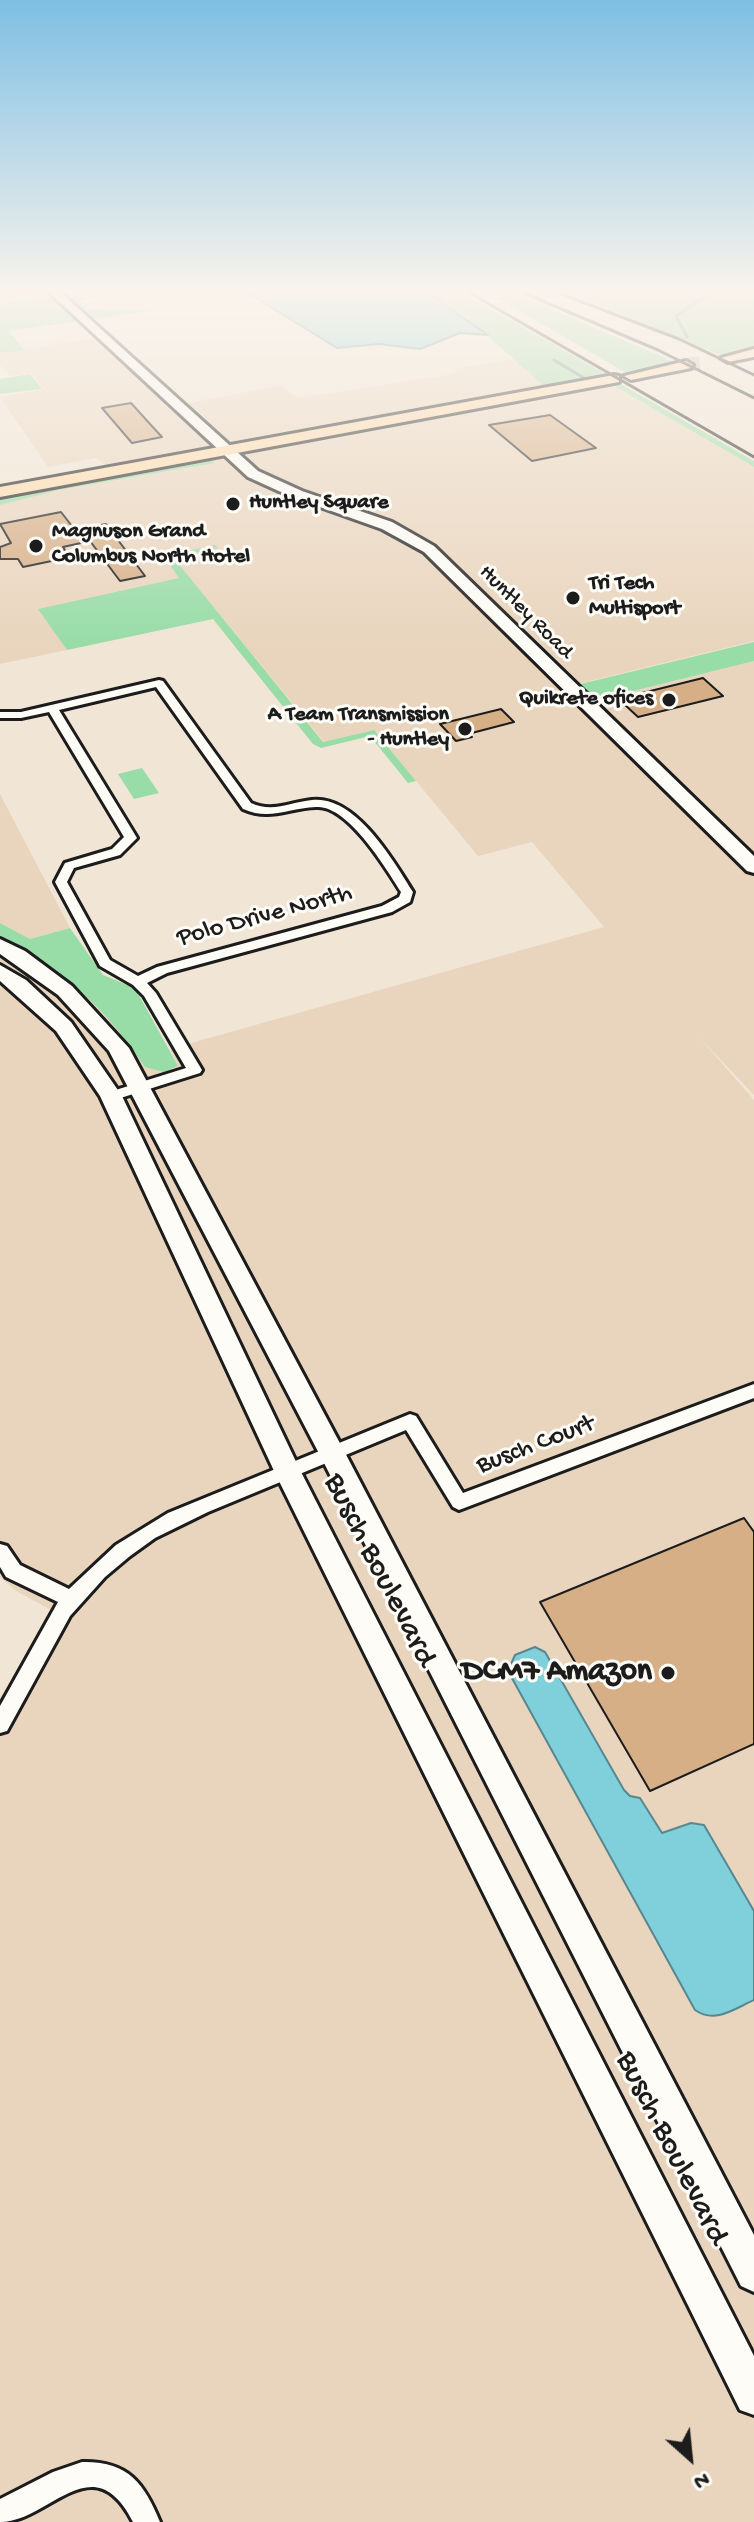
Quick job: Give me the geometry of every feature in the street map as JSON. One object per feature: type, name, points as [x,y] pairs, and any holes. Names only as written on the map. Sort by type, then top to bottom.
[{"type":"main road","name":"Huntley Road","points":[[181,411],[221,448],[271,485],[382,522],[429,549],[754,867]]},
{"type":"main road","points":[[0,484],[439,411]]},
{"type":"main road","points":[[0,492],[221,448]]},
{"type":"main road","name":"Busch Boulevard","points":[[0,945],[49,975],[88,1009],[118,1048],[125,1092],[288,1473],[754,2396]]},
{"type":"main road","name":"Busch Boulevard","points":[[0,971],[61,1019],[125,1092],[333,1455],[754,2273]]},
{"type":"street","name":"Polo Drive North","points":[[52,708],[159,683],[247,806],[268,812],[320,803],[342,808],[407,892],[405,899],[387,909],[162,970],[138,982]]},
{"type":"street","points":[[0,715],[52,708],[131,838],[116,852],[69,866],[61,882],[105,963],[138,982],[195,1070],[125,1092]]},
{"type":"street","name":"Busch Court","points":[[0,1724],[71,1599],[131,1542],[162,1522],[204,1503],[288,1473],[410,1421],[459,1502],[754,1391]]},
{"type":"street","points":[[0,1552],[13,1571],[71,1599]]},
{"type":"street","points":[[0,2514],[66,2479],[90,2473],[114,2476],[140,2501],[147,2522]]},
{"type":"shaded area","points":[[9,411],[657,411],[754,467],[754,641],[569,686],[586,703],[754,661],[754,1095],[699,1037],[754,1100],[754,2522],[0,2522],[0,1698],[53,1611],[16,1591],[0,1577],[0,936],[65,977],[122,1032],[171,1070],[178,1066],[170,1049],[604,927],[532,842],[478,856],[374,730],[324,742],[174,558],[217,548],[164,556],[180,578],[39,609],[67,650],[0,664],[0,505],[42,493],[215,463],[209,459],[116,476],[97,458],[48,467]]},
{"type":"shaded area","points":[[0,794],[70,928],[30,939],[0,923]]},
{"type":"green space","points":[[657,411],[667,411],[754,461],[754,467]]},
{"type":"green space","points":[[210,459],[215,463],[59,490],[0,505],[0,497]]},
{"type":"green space","points":[[215,545],[218,548],[174,558],[323,742],[374,730],[416,781],[408,783],[370,736],[321,748],[313,744],[213,619],[67,650],[38,609],[179,578],[164,556]]},
{"type":"green space","points":[[754,642],[754,661],[585,703],[568,687]]},
{"type":"green space","points":[[142,768],[159,793],[134,799],[118,774]]},
{"type":"green space","points":[[0,923],[30,939],[70,928],[103,975],[135,988],[178,1066],[164,1072],[145,1067],[115,1027],[81,992],[43,962],[0,936]]},
{"type":"water","points":[[535,1647],[545,1652],[624,1790],[630,1796],[640,1798],[662,1833],[691,1823],[704,1825],[754,1911],[754,2000],[717,2015],[710,2016],[695,2010],[508,1671],[515,1655]]},
{"type":"building","points":[[104,411],[138,411],[162,437],[132,443]]},
{"type":"building","points":[[550,415],[596,448],[532,461],[489,425]]},
{"type":"building","name":"Magnuson Grand Columbus North Hotel","points":[[61,512],[75,530],[106,524],[145,576],[120,581],[90,541],[63,547],[65,550],[61,551],[66,558],[23,567],[18,559],[0,559],[0,547],[11,543],[0,524]]},
{"type":"building","name":"Quikrete ofices","points":[[703,678],[723,696],[638,717],[624,704],[632,702],[626,697]]},
{"type":"building","name":"A Team Transmission - Huntley","points":[[501,709],[514,722],[468,734],[472,737],[456,741],[440,724]]},
{"type":"building","name":"DCM7 Amazon","points":[[744,1518],[754,1532],[754,1744],[650,1791],[540,1602]]},
{"type":"railway","points":[[674,411],[754,457]]},
{"type":"place","name":"Huntley Square","points":[[233,504]]},
{"type":"place","name":"Magnuson Grand Columbus North Hotel","points":[[36,546]]},
{"type":"place","name":"Tri Tech Multisport","points":[[573,598]]},
{"type":"place","name":"Quikrete ofices","points":[[669,700]]},
{"type":"place","name":"A Team Transmission - Huntley","points":[[465,729]]},
{"type":"place","name":"DCM7 Amazon","points":[[668,1673]]}]
